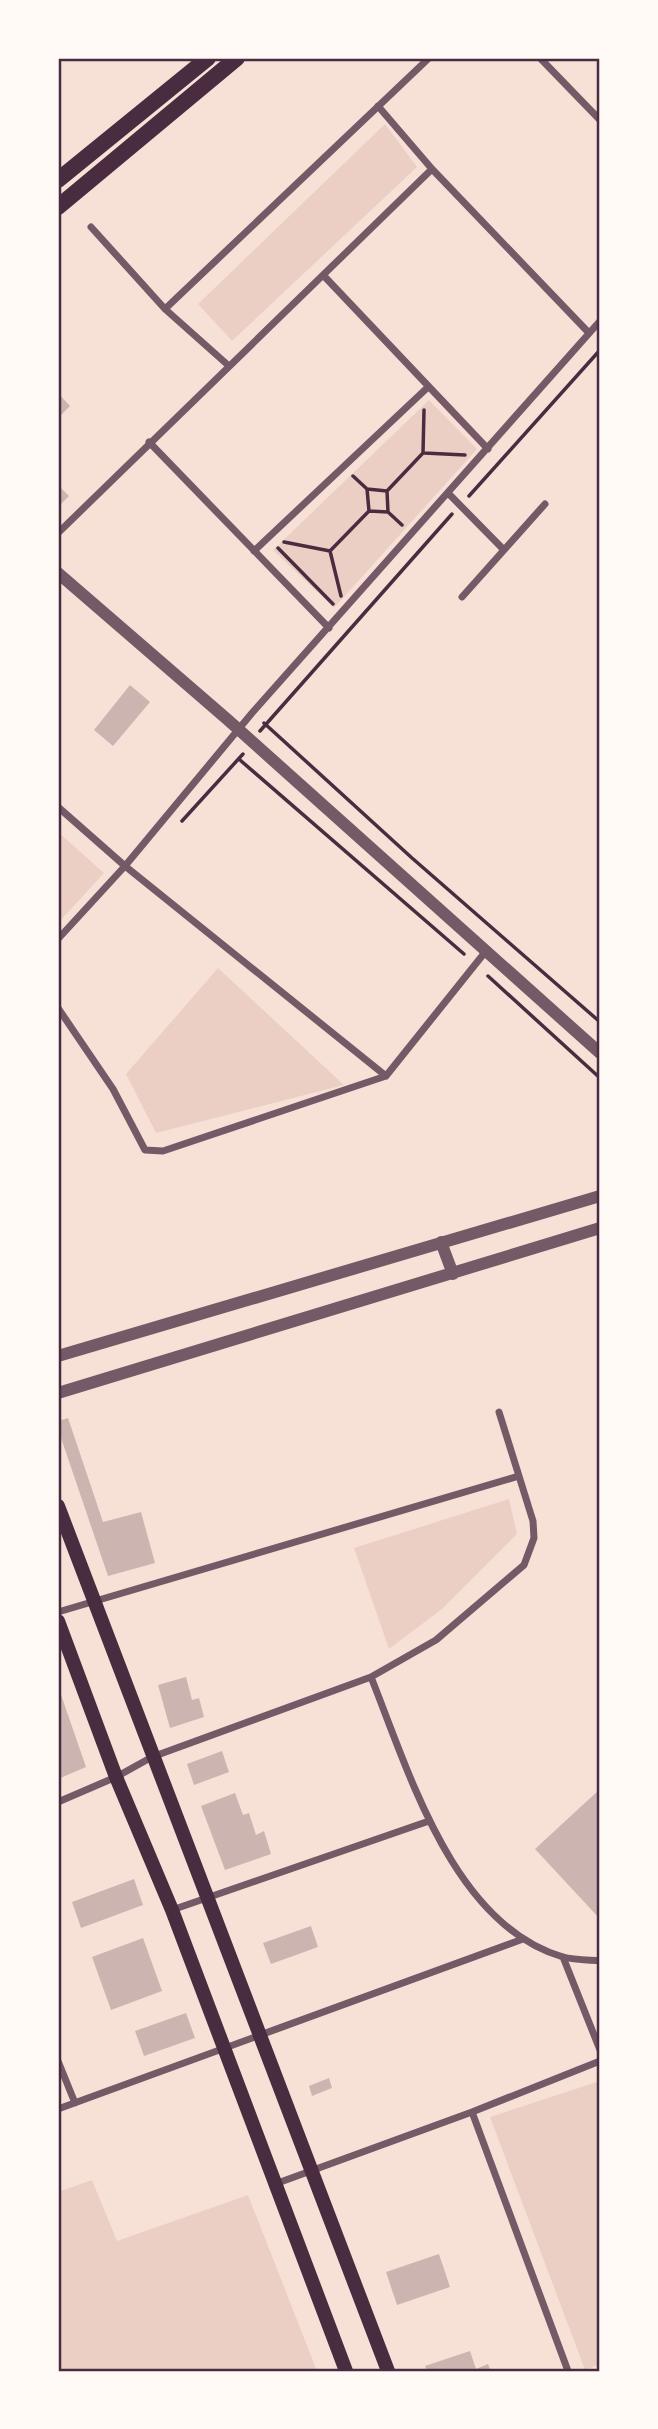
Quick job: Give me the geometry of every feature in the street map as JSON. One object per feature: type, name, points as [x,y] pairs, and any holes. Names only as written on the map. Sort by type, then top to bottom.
[{"type":"main road","points":[[58,180],[208,58]]},
{"type":"main road","points":[[58,207],[237,58]]},
{"type":"main road","points":[[58,1506],[152,1757],[262,2034],[388,2371]]},
{"type":"main road","points":[[58,1621],[116,1777],[172,1910],[346,2371]]},
{"type":"street","points":[[165,309],[429,58]]},
{"type":"street","points":[[540,58],[600,120]]},
{"type":"street","points":[[378,106],[432,169],[589,333]]},
{"type":"street","points":[[58,533],[432,169]]},
{"type":"street","points":[[91,227],[165,309],[229,366]]},
{"type":"street","points":[[324,276],[427,388],[488,449]]},
{"type":"street","points":[[58,939],[125,866],[239,730],[600,321]]},
{"type":"street","points":[[254,551],[427,388]]},
{"type":"street","points":[[149,442],[329,628]]},
{"type":"street","points":[[449,494],[503,550]]},
{"type":"street","points":[[462,597],[545,504]]},
{"type":"street","points":[[58,573],[239,730],[600,1053]]},
{"type":"street","points":[[58,807],[125,866],[386,1076]]},
{"type":"street","points":[[58,1008],[113,1089],[145,1150],[163,1151],[386,1076],[486,951]]},
{"type":"street","points":[[58,1356],[600,1196]]},
{"type":"street","points":[[58,1393],[600,1228]]},
{"type":"street","points":[[441,1242],[453,1274]]},
{"type":"street","points":[[58,1802],[116,1777],[152,1757],[372,1677],[436,1640],[524,1565],[534,1538],[533,1521],[499,1412]]},
{"type":"street","points":[[58,1612],[519,1476]]},
{"type":"street","points":[[372,1677],[429,1821],[450,1860],[472,1890],[523,1939],[563,1957],[600,1961]]},
{"type":"street","points":[[172,1910],[206,1895],[429,1821]]},
{"type":"street","points":[[58,2109],[523,1939]]},
{"type":"street","points":[[563,1957],[600,2050]]},
{"type":"street","points":[[58,2061],[75,2103]]},
{"type":"street","points":[[275,2184],[472,2112],[600,2061]]},
{"type":"street","points":[[472,2112],[568,2371]]},
{"type":"path","points":[[181,822],[240,759],[265,724],[600,350]]},
{"type":"path","points":[[415,416],[428,403]]},
{"type":"path","points":[[388,512],[387,491],[423,453],[424,407]]},
{"type":"path","points":[[458,465],[474,447]]},
{"type":"path","points":[[423,453],[467,455]]},
{"type":"path","points":[[343,485],[362,467]]},
{"type":"path","points":[[353,476],[367,489],[387,491]]},
{"type":"path","points":[[367,489],[369,511]]},
{"type":"path","points":[[330,551],[369,511],[388,512],[403,527],[412,516]]},
{"type":"path","points":[[294,532],[277,549],[334,605],[350,587]]},
{"type":"path","points":[[284,542],[330,551]]},
{"type":"path","points":[[330,551],[341,597]]},
{"type":"path","points":[[265,724],[412,858],[600,1022]]},
{"type":"path","points":[[225,747],[475,964],[600,1078]]},
{"type":"shaded area","points":[[385,124],[417,167],[232,341],[198,304]]},
{"type":"shaded area","points":[[429,400],[477,449],[334,608],[273,550]]},
{"type":"shaded area","points":[[58,832],[104,873],[58,923]]},
{"type":"shaded area","points":[[218,968],[344,1085],[156,1133],[126,1074]]},
{"type":"shaded area","points":[[509,1499],[517,1534],[442,1609],[389,1649],[354,1548]]},
{"type":"shaded area","points":[[600,2081],[600,2364],[585,2370],[490,2117]]},
{"type":"shaded area","points":[[92,2180],[117,2241],[248,2195],[317,2371],[58,2371],[58,2192]]},
{"type":"building","points":[[58,393],[70,406],[58,418]]},
{"type":"building","points":[[58,485],[69,496],[58,507]]},
{"type":"building","points":[[130,685],[150,702],[113,746],[94,730]]},
{"type":"building","points":[[68,1418],[103,1522],[141,1512],[155,1563],[108,1576],[58,1429],[58,1421]]},
{"type":"building","points":[[186,1677],[192,1700],[199,1698],[204,1717],[170,1728],[158,1685]]},
{"type":"building","points":[[58,1686],[86,1767],[58,1779]]},
{"type":"building","points":[[222,1751],[229,1772],[194,1785],[187,1764]]},
{"type":"building","points":[[600,1789],[600,1919],[535,1849]]},
{"type":"building","points":[[235,1793],[243,1815],[249,1813],[256,1835],[264,1831],[271,1854],[225,1870],[201,1806]]},
{"type":"building","points":[[134,1879],[143,1905],[81,1928],[72,1902]]},
{"type":"building","points":[[311,1926],[318,1947],[271,1964],[263,1943]]},
{"type":"building","points":[[143,1938],[162,1991],[111,2010],[92,1957]]},
{"type":"building","points":[[186,2013],[195,2038],[144,2056],[135,2031]]},
{"type":"building","points":[[329,2078],[332,2088],[312,2096],[309,2086]]},
{"type":"building","points":[[439,2254],[450,2287],[397,2305],[386,2272]]},
{"type":"building","points":[[470,2351],[476,2369],[488,2364],[491,2371],[427,2371],[425,2366]]}]
